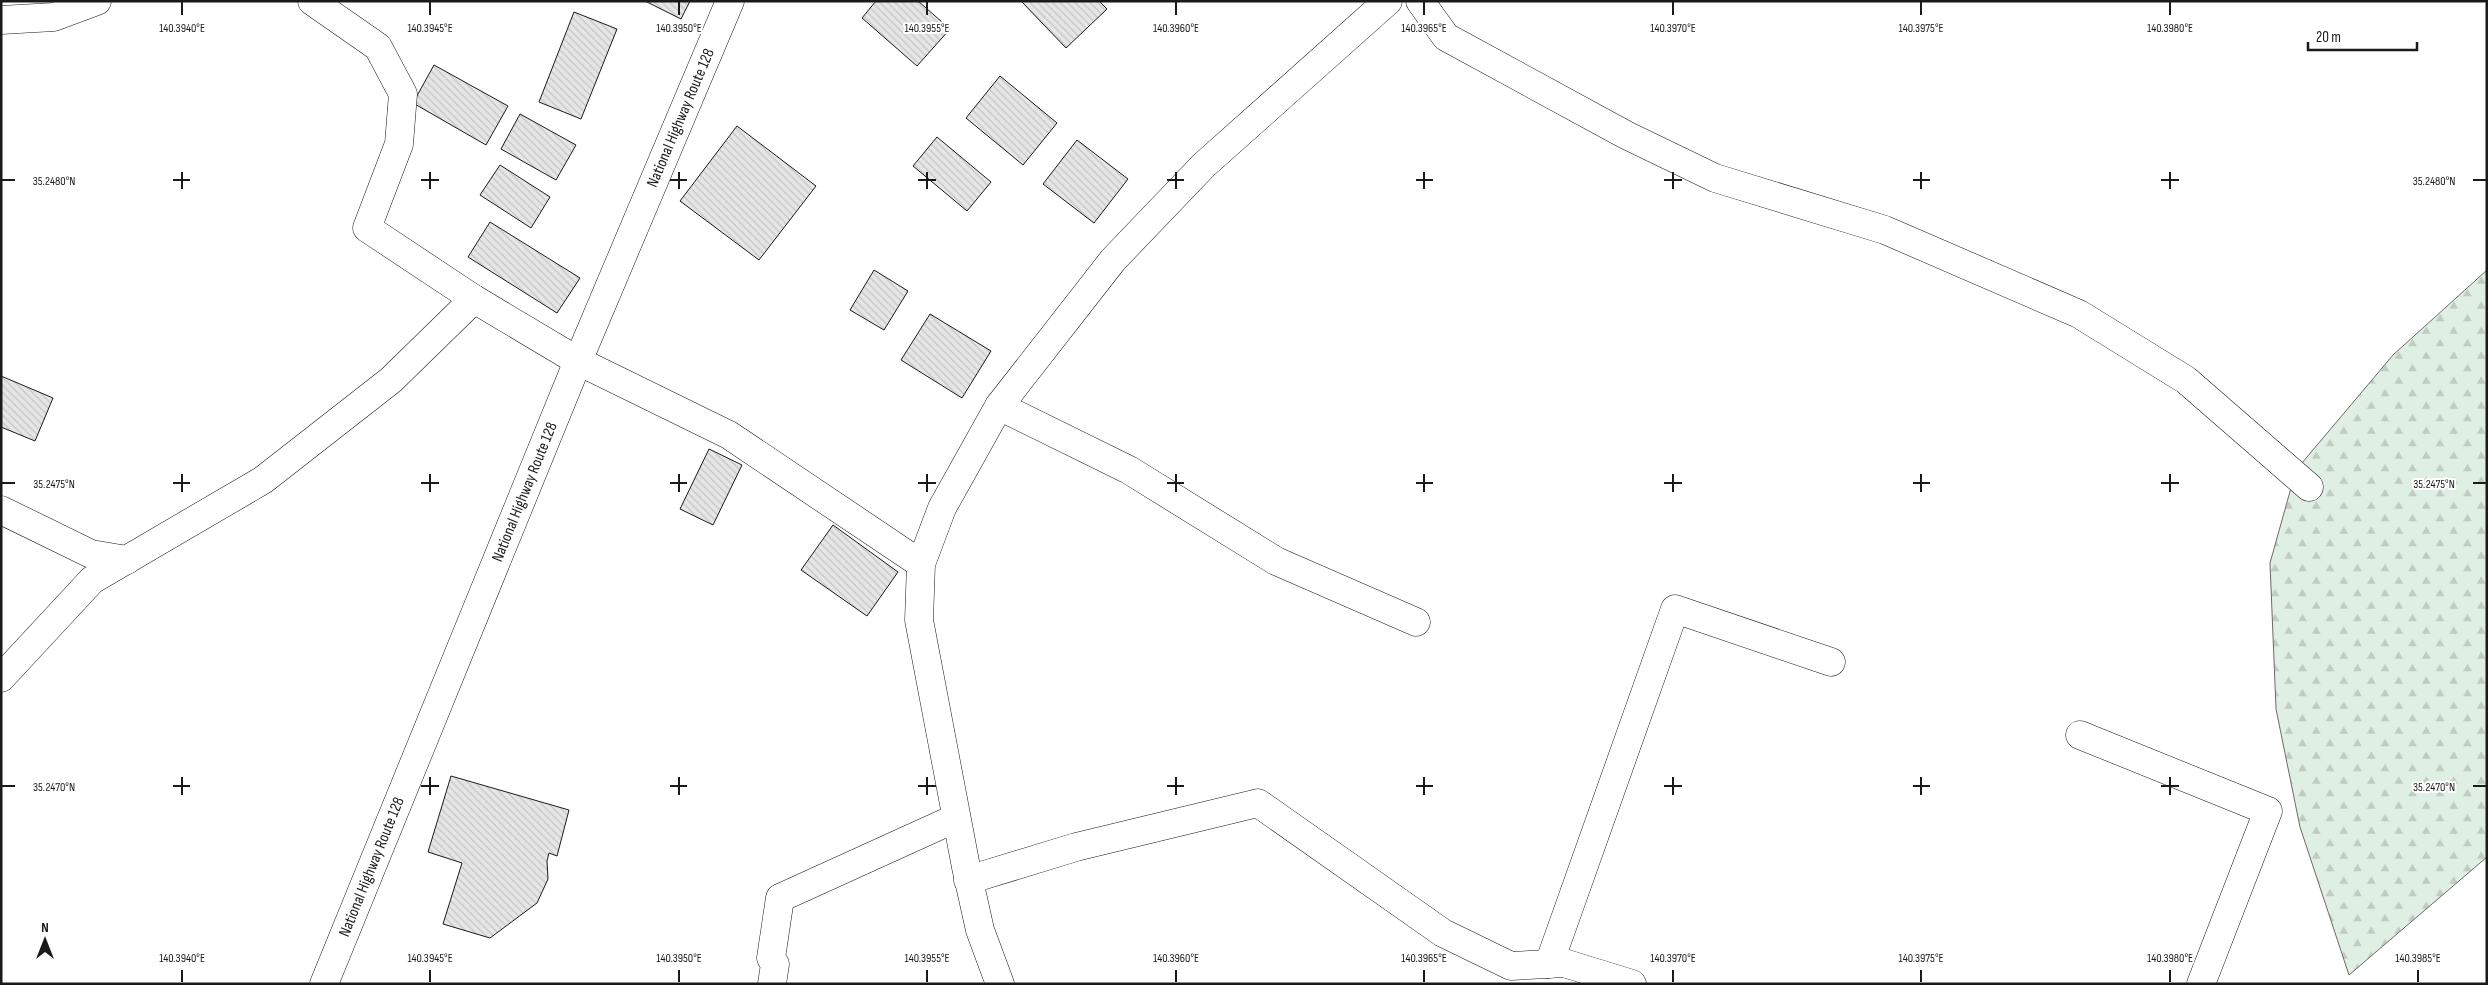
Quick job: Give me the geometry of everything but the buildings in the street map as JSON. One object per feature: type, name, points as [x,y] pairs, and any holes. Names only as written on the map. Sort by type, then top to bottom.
[{"type":"main road","points":[[1,20],[54,17],[97,1]]},
{"type":"main road","points":[[312,1],[378,47],[403,94],[399,144],[367,228],[474,299],[578,362],[729,435],[921,564]]},
{"type":"main road","name":"National Highway Route 128","points":[[324,984],[578,362],[730,1]]},
{"type":"main road","points":[[1000,984],[980,930],[968,880],[919,620],[921,564],[942,508],[999,406],[1113,260],[1198,171],[1388,1]]},
{"type":"main road","points":[[1420,1],[1446,37],[1652,148],[1715,178],[1886,230],[2079,314],[2186,380],[2310,487]]},
{"type":"main road","points":[[1,678],[92,580],[263,480],[392,380],[474,299]]},
{"type":"main road","points":[[999,406],[1128,470],[1276,561],[1416,622]]},
{"type":"main road","points":[[1,510],[91,554],[127,560]]},
{"type":"main road","points":[[1548,964],[1675,609],[1831,662]]},
{"type":"main road","points":[[2080,735],[2268,811],[2202,984]]},
{"type":"main road","points":[[968,880],[1076,847],[1258,802],[1443,933],[1511,966],[1564,963],[1632,984]]},
{"type":"main road","points":[[772,984],[775,964],[771,958],[780,898],[956,818]]},
{"type":"green space","points":[[2487,270],[2487,857],[2349,975],[2300,827],[2276,709],[2270,563],[2296,470],[2393,355]]}]
